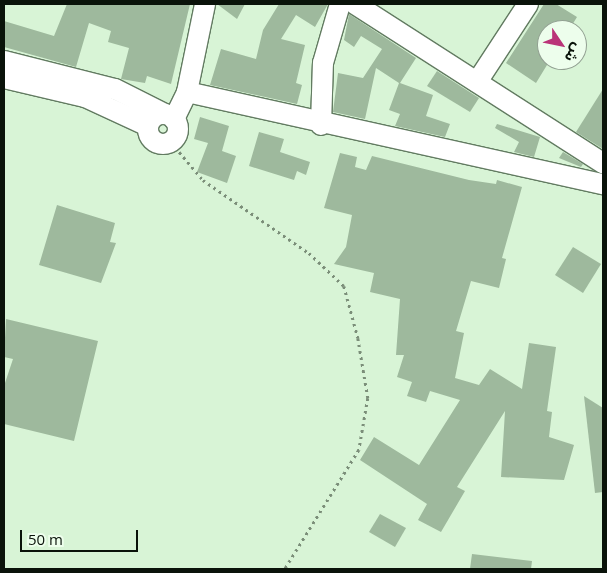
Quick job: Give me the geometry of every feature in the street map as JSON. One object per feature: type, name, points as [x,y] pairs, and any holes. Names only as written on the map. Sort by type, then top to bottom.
[{"type":"street","points":[[170,116],[187,92],[205,4]]},
{"type":"street","points":[[321,124],[323,63],[340,4]]},
{"type":"street","points":[[355,4],[603,163]]},
{"type":"street","points":[[477,82],[528,4]]},
{"type":"street","points":[[4,61],[115,89],[170,116],[178,128],[171,142],[156,143],[148,126],[85,97],[4,78]]},
{"type":"street","points":[[187,92],[321,124],[603,184]]},
{"type":"street","points":[[148,126],[154,116],[170,116]]},
{"type":"path","points":[[171,142],[203,180],[309,253],[344,286],[358,338],[368,398],[359,450],[285,569]]},
{"type":"building","points":[[67,4],[190,4],[171,84],[147,76],[145,83],[121,79],[129,48],[108,42],[111,31],[89,23],[76,67],[4,47],[4,21],[54,36]]},
{"type":"building","points":[[217,4],[245,4],[237,19]]},
{"type":"building","points":[[279,4],[328,4],[315,27],[296,15],[281,39],[305,45],[296,83],[302,85],[297,104],[210,85],[221,49],[256,59],[263,30]]},
{"type":"building","points":[[544,4],[556,4],[577,17],[575,20],[537,20],[537,70],[544,70],[536,83],[506,63]]},
{"type":"building","points":[[349,14],[416,58],[400,83],[433,95],[426,116],[450,124],[445,137],[395,126],[400,114],[389,110],[399,83],[376,68],[365,119],[333,112],[338,73],[363,78],[382,49],[361,36],[354,47],[344,40]]},
{"type":"building","points":[[437,71],[479,98],[470,112],[427,86]]},
{"type":"building","points":[[603,89],[603,149],[576,132]]},
{"type":"building","points":[[200,117],[229,126],[222,151],[236,156],[227,183],[197,172],[208,143],[194,139]]},
{"type":"building","points":[[497,124],[540,137],[534,157],[514,152],[519,142],[495,128]]},
{"type":"building","points":[[259,132],[284,139],[280,152],[310,162],[306,175],[297,171],[294,180],[249,166]]},
{"type":"building","points":[[563,152],[583,164],[581,167],[559,158]]},
{"type":"building","points":[[340,153],[357,157],[355,167],[366,170],[372,156],[469,180],[496,184],[497,180],[522,187],[502,258],[506,259],[499,288],[471,281],[456,331],[464,333],[455,378],[479,385],[490,369],[522,389],[529,343],[556,347],[547,411],[552,412],[549,437],[574,445],[564,480],[501,477],[505,411],[457,487],[465,491],[441,532],[418,520],[427,504],[360,460],[374,437],[419,465],[460,400],[430,391],[426,402],[407,396],[412,382],[397,377],[404,355],[396,355],[400,299],[370,292],[374,273],[334,264],[346,247],[352,215],[324,208]]},
{"type":"building","points":[[57,205],[115,223],[110,242],[116,243],[101,283],[39,265]]},
{"type":"building","points":[[573,247],[601,264],[583,293],[555,275]]},
{"type":"building","points":[[6,319],[98,341],[74,441],[4,424],[4,386],[13,359],[4,357]]},
{"type":"building","points":[[584,396],[603,408],[603,492],[595,493]]},
{"type":"building","points":[[380,514],[406,528],[395,547],[369,532]]},
{"type":"building","points":[[472,554],[532,561],[531,569],[470,569]]}]
